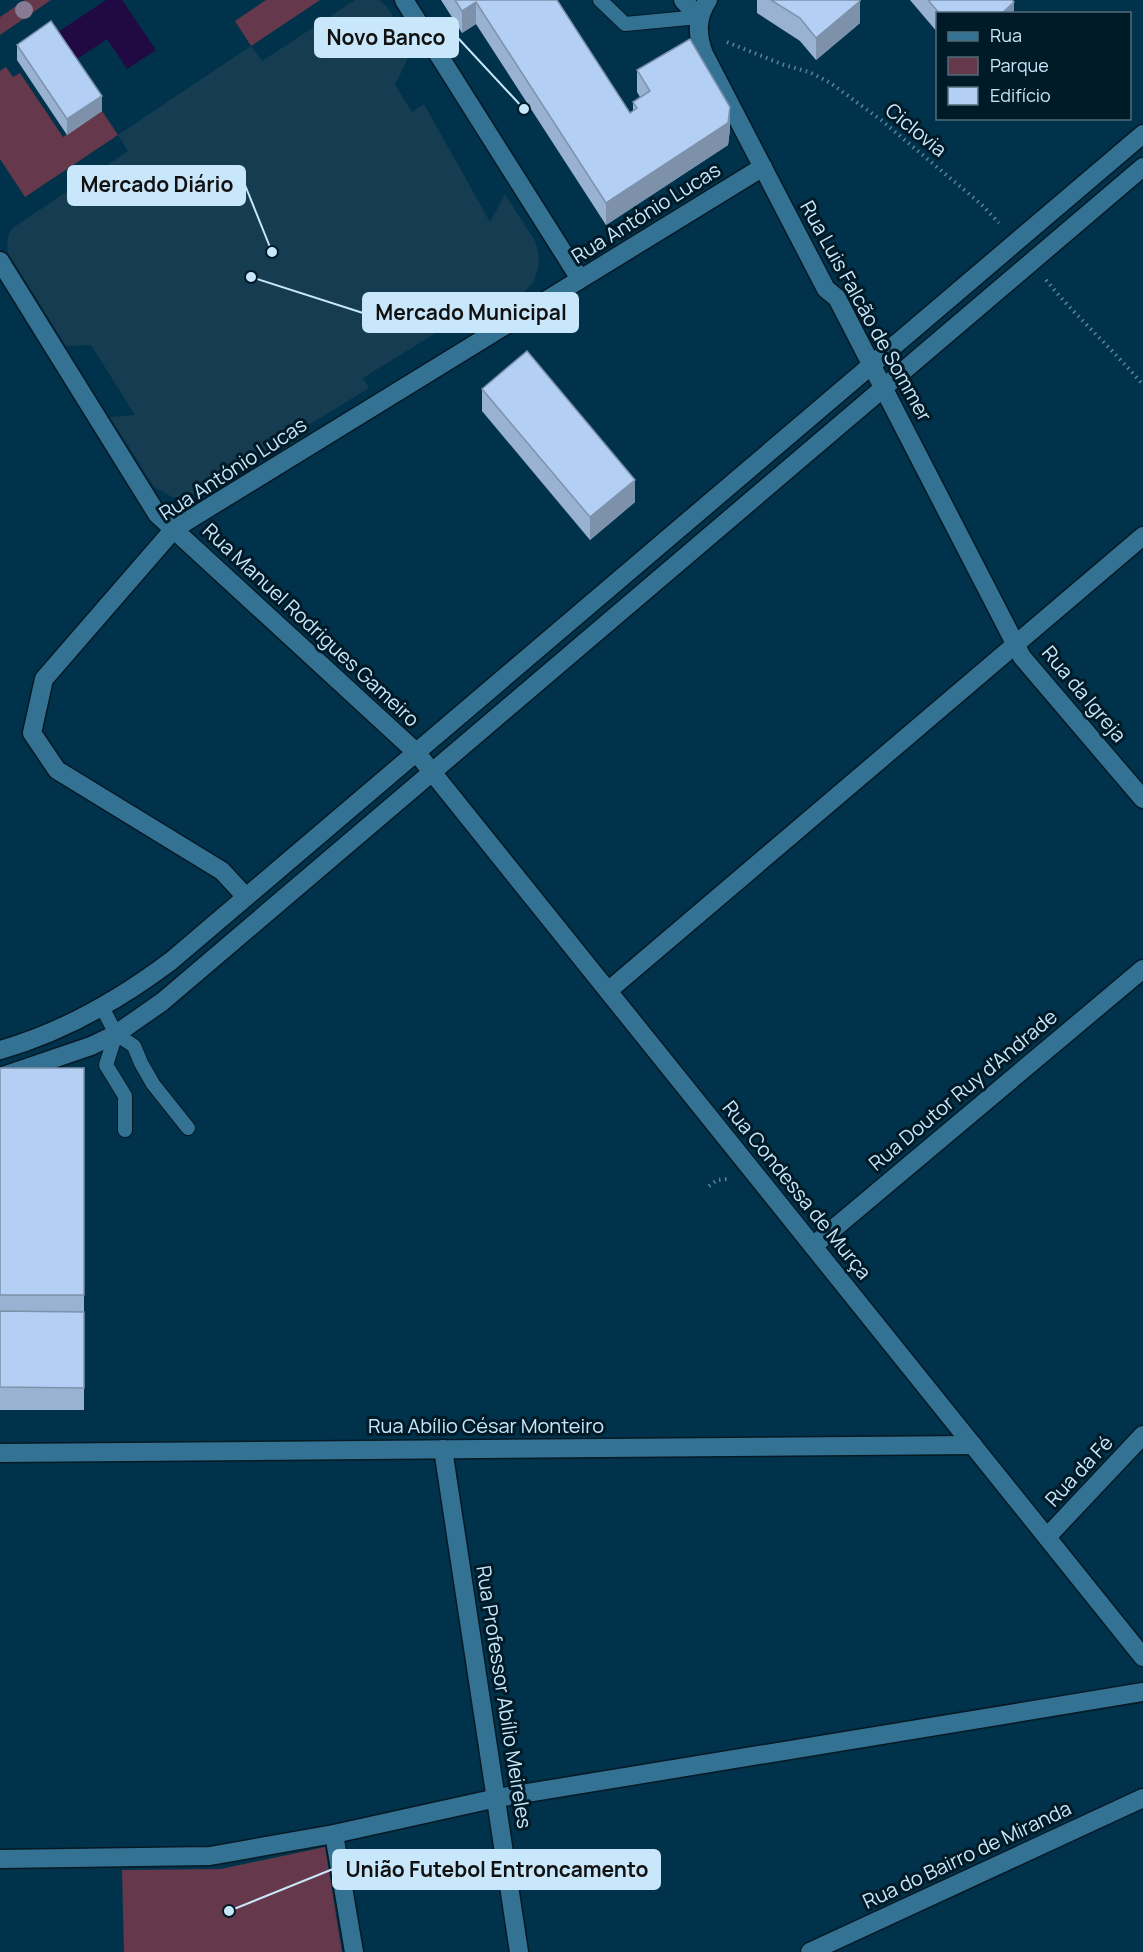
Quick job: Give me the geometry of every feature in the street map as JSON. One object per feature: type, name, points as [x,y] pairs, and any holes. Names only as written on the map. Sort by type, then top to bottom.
[{"type":"street","points":[[404,0],[580,279]]},
{"type":"street","name":"Rua Luis Falcão de Sommer","points":[[683,0],[699,24],[705,54],[826,289],[837,298],[1016,644]]},
{"type":"street","points":[[699,24],[708,0]]},
{"type":"street","points":[[0,1050],[39,1038],[74,1023],[140,984],[164,966],[1143,134]]},
{"type":"street","name":"Rua António Lucas","points":[[246,897],[222,871],[57,770],[32,733],[44,680],[174,530],[763,167]]},
{"type":"street","points":[[0,1077],[64,1056],[116,1034],[162,1002],[1143,167]]},
{"type":"street","name":"Rua Manuel Rodrigues Gameiro","points":[[0,261],[157,514],[416,752]]},
{"type":"street","points":[[608,992],[1143,536]]},
{"type":"street","name":"Rua da Igreja","points":[[1016,644],[1023,657],[1143,799]]},
{"type":"street","name":"Rua Condessa de Murça","points":[[416,752],[1143,1657]]},
{"type":"street","name":"Rua Doutor Ruy d'Andrade","points":[[813,1246],[1143,969]]},
{"type":"street","name":"Rua da Fé","points":[[1047,1537],[1143,1435]]},
{"type":"street","name":"Rua Abílio César Monteiro","points":[[0,1453],[973,1445]]},
{"type":"street","name":"Rua Professor Abílio Meireles","points":[[443,1449],[519,1952]]},
{"type":"street","points":[[0,1859],[210,1856],[334,1834],[497,1798],[1143,1692]]},
{"type":"street","name":"Rua do Bairro de Miranda","points":[[810,1952],[1143,1798]]},
{"type":"street","points":[[334,1834],[354,1952]]},
{"type":"lane","points":[[600,0],[625,24],[699,24]]},
{"type":"lane","points":[[102,1007],[116,1034],[134,1046],[153,1084],[188,1128]]},
{"type":"lane","points":[[116,1034],[106,1065],[125,1096],[125,1130]]},
{"type":"path","name":"Ciclovia","points":[[699,24],[759,56],[809,72],[829,82],[881,120],[981,204],[1015,243]]},
{"type":"path","points":[[1032,262],[1063,300],[1143,385]]},
{"type":"shaded area","points":[[106,0],[122,0],[156,50],[127,69],[107,39],[73,62],[55,34]]},
{"type":"shaded area","points":[[355,0],[379,0],[387,7],[413,48],[395,85],[412,112],[424,104],[490,222],[505,194],[535,241],[539,255],[538,269],[533,283],[523,293],[491,313],[484,303],[363,378],[369,388],[201,491],[185,497],[172,497],[154,487],[110,417],[135,415],[91,345],[66,346],[8,253],[9,233],[14,227],[128,151],[118,135],[251,46],[262,61]]},
{"type":"green space","points":[[25,0],[51,0],[0,35],[0,17]]},
{"type":"green space","points":[[266,0],[320,0],[251,46],[235,21]]},
{"type":"green space","points":[[6,67],[13,77],[20,73],[63,137],[102,111],[118,135],[25,197],[0,159],[0,71]]},
{"type":"green space","points":[[325,1847],[342,1952],[124,1952],[122,1870],[221,1869]]},
{"type":"building","points":[[455,0],[557,0],[630,113],[637,108],[633,102],[650,91],[637,70],[690,39],[730,107],[728,123],[606,203],[476,2],[462,11]]},
{"type":"building","points":[[771,0],[860,1],[816,38],[800,18]]},
{"type":"building","points":[[928,0],[1012,0],[1014,2],[1003,12],[938,12]]},
{"type":"building","points":[[51,21],[102,96],[67,119],[17,45]]},
{"type":"building","points":[[527,351],[635,480],[590,517],[482,389]]},
{"type":"building","points":[[0,1068],[84,1068],[84,1295],[0,1295]]},
{"type":"building","points":[[0,1311],[84,1312],[84,1388],[0,1387]]},
{"type":"place","name":"Novo Banco","points":[[524,109]]},
{"type":"place","name":"Mercado Diário","points":[[272,252]]},
{"type":"place","name":"Mercado Municipal","points":[[251,277]]},
{"type":"place","name":"União Futebol Entroncamento","points":[[229,1911]]}]
